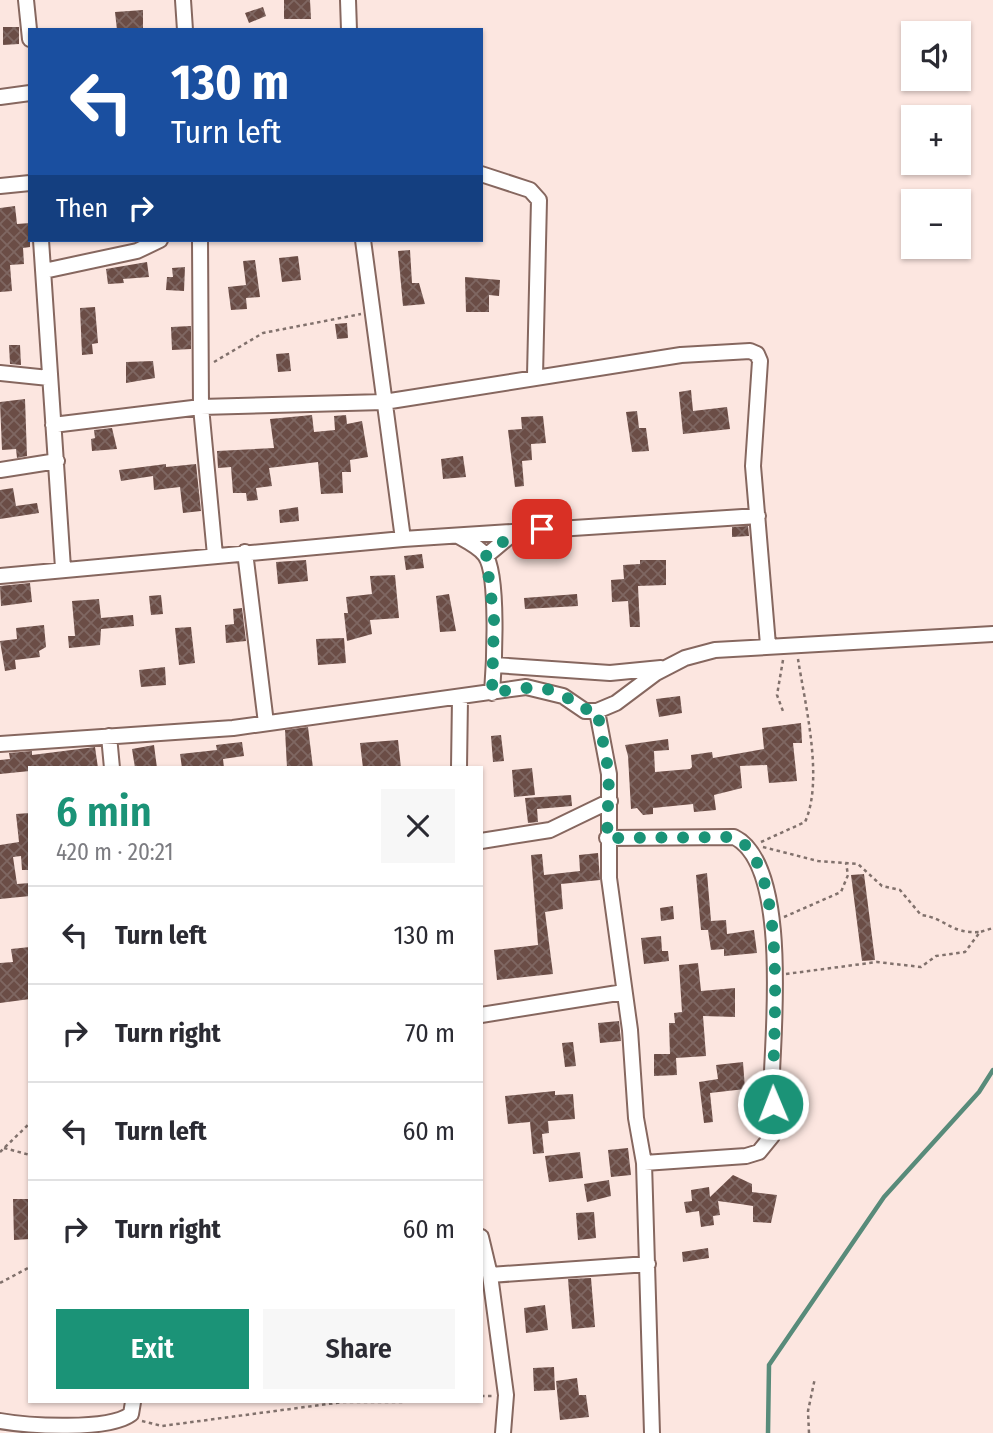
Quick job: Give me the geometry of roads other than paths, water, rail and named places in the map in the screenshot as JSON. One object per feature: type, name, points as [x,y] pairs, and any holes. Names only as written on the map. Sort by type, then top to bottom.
[{"type":"street","points":[[26,0],[29,28]]},
{"type":"street","points":[[183,0],[185,28]]},
{"type":"street","points":[[348,0],[349,28]]},
{"type":"street","points":[[0,97],[28,93]]},
{"type":"street","points":[[483,175],[530,190],[540,204],[535,376]]},
{"type":"street","points":[[0,186],[28,183]]},
{"type":"street","points":[[41,242],[63,568]]},
{"type":"street","points":[[44,271],[137,251],[156,242]]},
{"type":"street","points":[[200,242],[201,407],[215,555]]},
{"type":"street","points":[[363,242],[403,539]]},
{"type":"street","points":[[53,425],[201,407],[384,402],[535,376],[712,351],[750,351],[757,354],[760,373],[753,467],[768,645]]},
{"type":"street","points":[[0,373],[49,378]]},
{"type":"street","points":[[0,470],[57,461]]},
{"type":"street","points":[[0,576],[63,568],[403,539],[758,516]]},
{"type":"street","points":[[486,556],[516,531]]},
{"type":"street","points":[[458,536],[486,556],[494,619],[495,665],[492,693]]},
{"type":"street","points":[[245,552],[266,723]]},
{"type":"street","points":[[0,744],[161,734],[266,723],[526,687],[550,690],[585,711],[597,710],[616,703],[685,658],[715,650],[993,634]]},
{"type":"street","points":[[495,665],[610,673],[666,668]]},
{"type":"street","points":[[459,766],[460,698]]},
{"type":"street","points":[[597,710],[610,801],[607,838],[609,878],[643,1163],[652,1433]]},
{"type":"street","points":[[109,736],[112,766]]},
{"type":"street","points":[[483,841],[550,830],[610,801]]},
{"type":"street","points":[[607,838],[734,837],[744,842],[755,855],[773,931],[776,974],[774,1127],[768,1143],[759,1152],[746,1156],[643,1163]]},
{"type":"street","points":[[483,1015],[624,992]]},
{"type":"street","points":[[483,1249],[490,1275],[506,1395],[503,1433]]},
{"type":"street","points":[[490,1275],[648,1264]]},
{"type":"street","points":[[0,1421],[30,1425],[113,1422],[132,1408]]},
{"type":"waterway","points":[[768,1433],[769,1365],[884,1197],[979,1092],[993,1070]]}]
